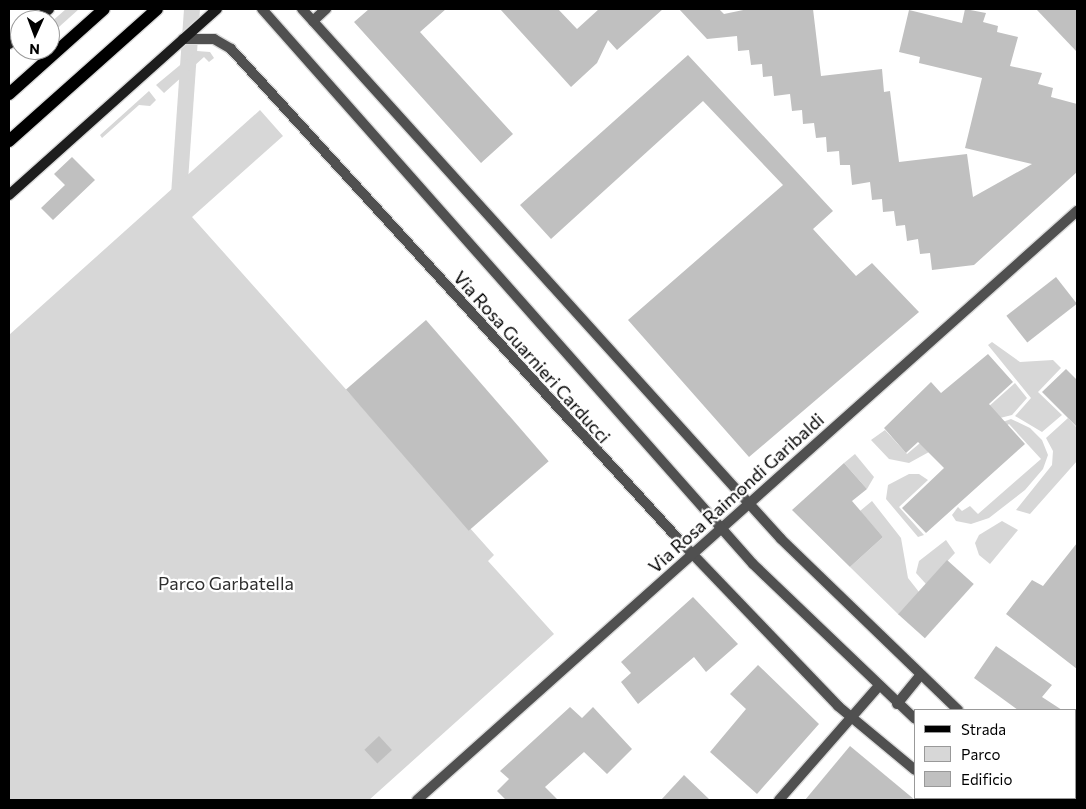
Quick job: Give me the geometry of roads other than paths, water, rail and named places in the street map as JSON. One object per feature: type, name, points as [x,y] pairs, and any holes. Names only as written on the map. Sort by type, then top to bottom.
[{"type":"main road","points":[[9,94],[104,9]]},
{"type":"main road","points":[[9,141],[157,9]]},
{"type":"main road","points":[[9,196],[218,9]]},
{"type":"street","name":"Via Rosa Guarnieri Carducci","points":[[262,9],[721,530],[878,687],[914,718]]},
{"type":"street","points":[[302,9],[749,504],[919,677],[957,709]]},
{"type":"street","points":[[313,21],[326,9]]},
{"type":"street","name":"Via Rosa Guarnieri Carducci","points":[[183,39],[214,39],[231,49],[693,554],[852,718],[914,769]]},
{"type":"street","name":"Via Rosa Raimondi Garibaldi","points":[[417,800],[1077,211]]},
{"type":"street","points":[[897,704],[919,677]]},
{"type":"street","points":[[780,800],[878,687]]},
{"type":"park label","name":"Parco Garbatella","points":[[226,583]]}]
